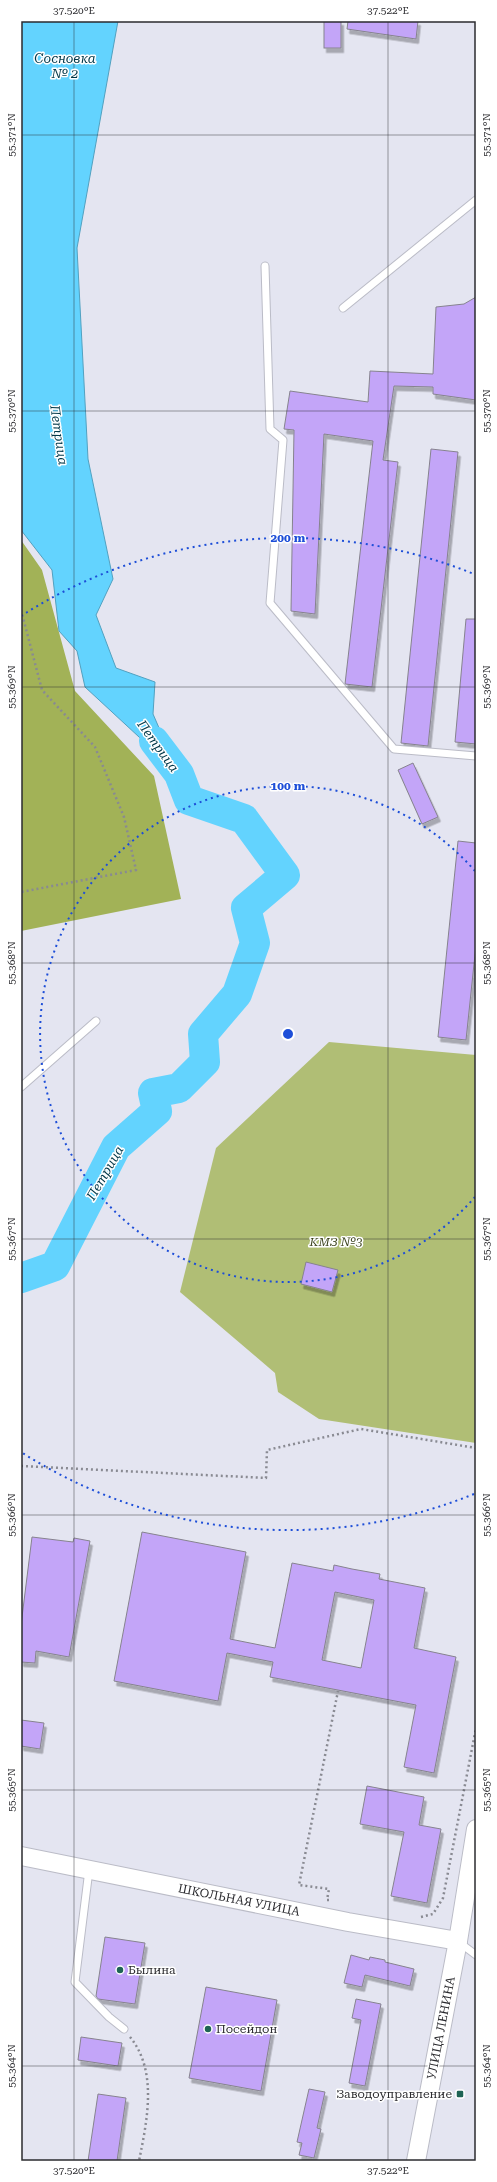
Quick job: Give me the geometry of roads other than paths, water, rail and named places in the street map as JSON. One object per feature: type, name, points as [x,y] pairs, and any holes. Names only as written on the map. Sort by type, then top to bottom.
[{"type":"street","name":"УЛИЦА ЛЕНИНА","points":[[416,2161],[458,1941],[476,1829]]},
{"type":"street","name":"ШКОЛЬНАЯ УЛИЦА","points":[[21,1856],[348,1922],[458,1941]]},
{"type":"lane","points":[[343,308],[476,200]]},
{"type":"lane","points":[[265,266],[270,429],[283,440],[270,603],[394,749],[476,756]]},
{"type":"lane","points":[[21,1087],[96,1021]]},
{"type":"lane","points":[[89,1870],[75,1982],[109,2017],[124,2029]]},
{"type":"lane","points":[[458,1941],[476,1955]]},
{"type":"water","name":"Сосновка № 2","points":[[21,21],[118,21],[77,248],[88,459],[113,579],[96,615],[116,668],[155,682],[153,714],[179,774],[85,687],[77,651],[59,631],[52,570],[21,530]]},
{"type":"waterway","name":"Петрица","points":[[21,1278],[55,1266],[116,1147],[157,1111],[153,1093],[179,1088],[205,1062],[203,1034],[237,994],[255,943],[246,908],[285,875],[244,819],[189,800],[179,774],[154,741]]},
{"type":"place","name":"Былина","points":[[120,1970]]},
{"type":"place","name":"Посейдон","points":[[208,2029]]},
{"type":"place","name":"Заводоуправление","points":[[460,2094]]},
{"type":"park label","name":"КМЗ №3","points":[[336,1242]]}]
